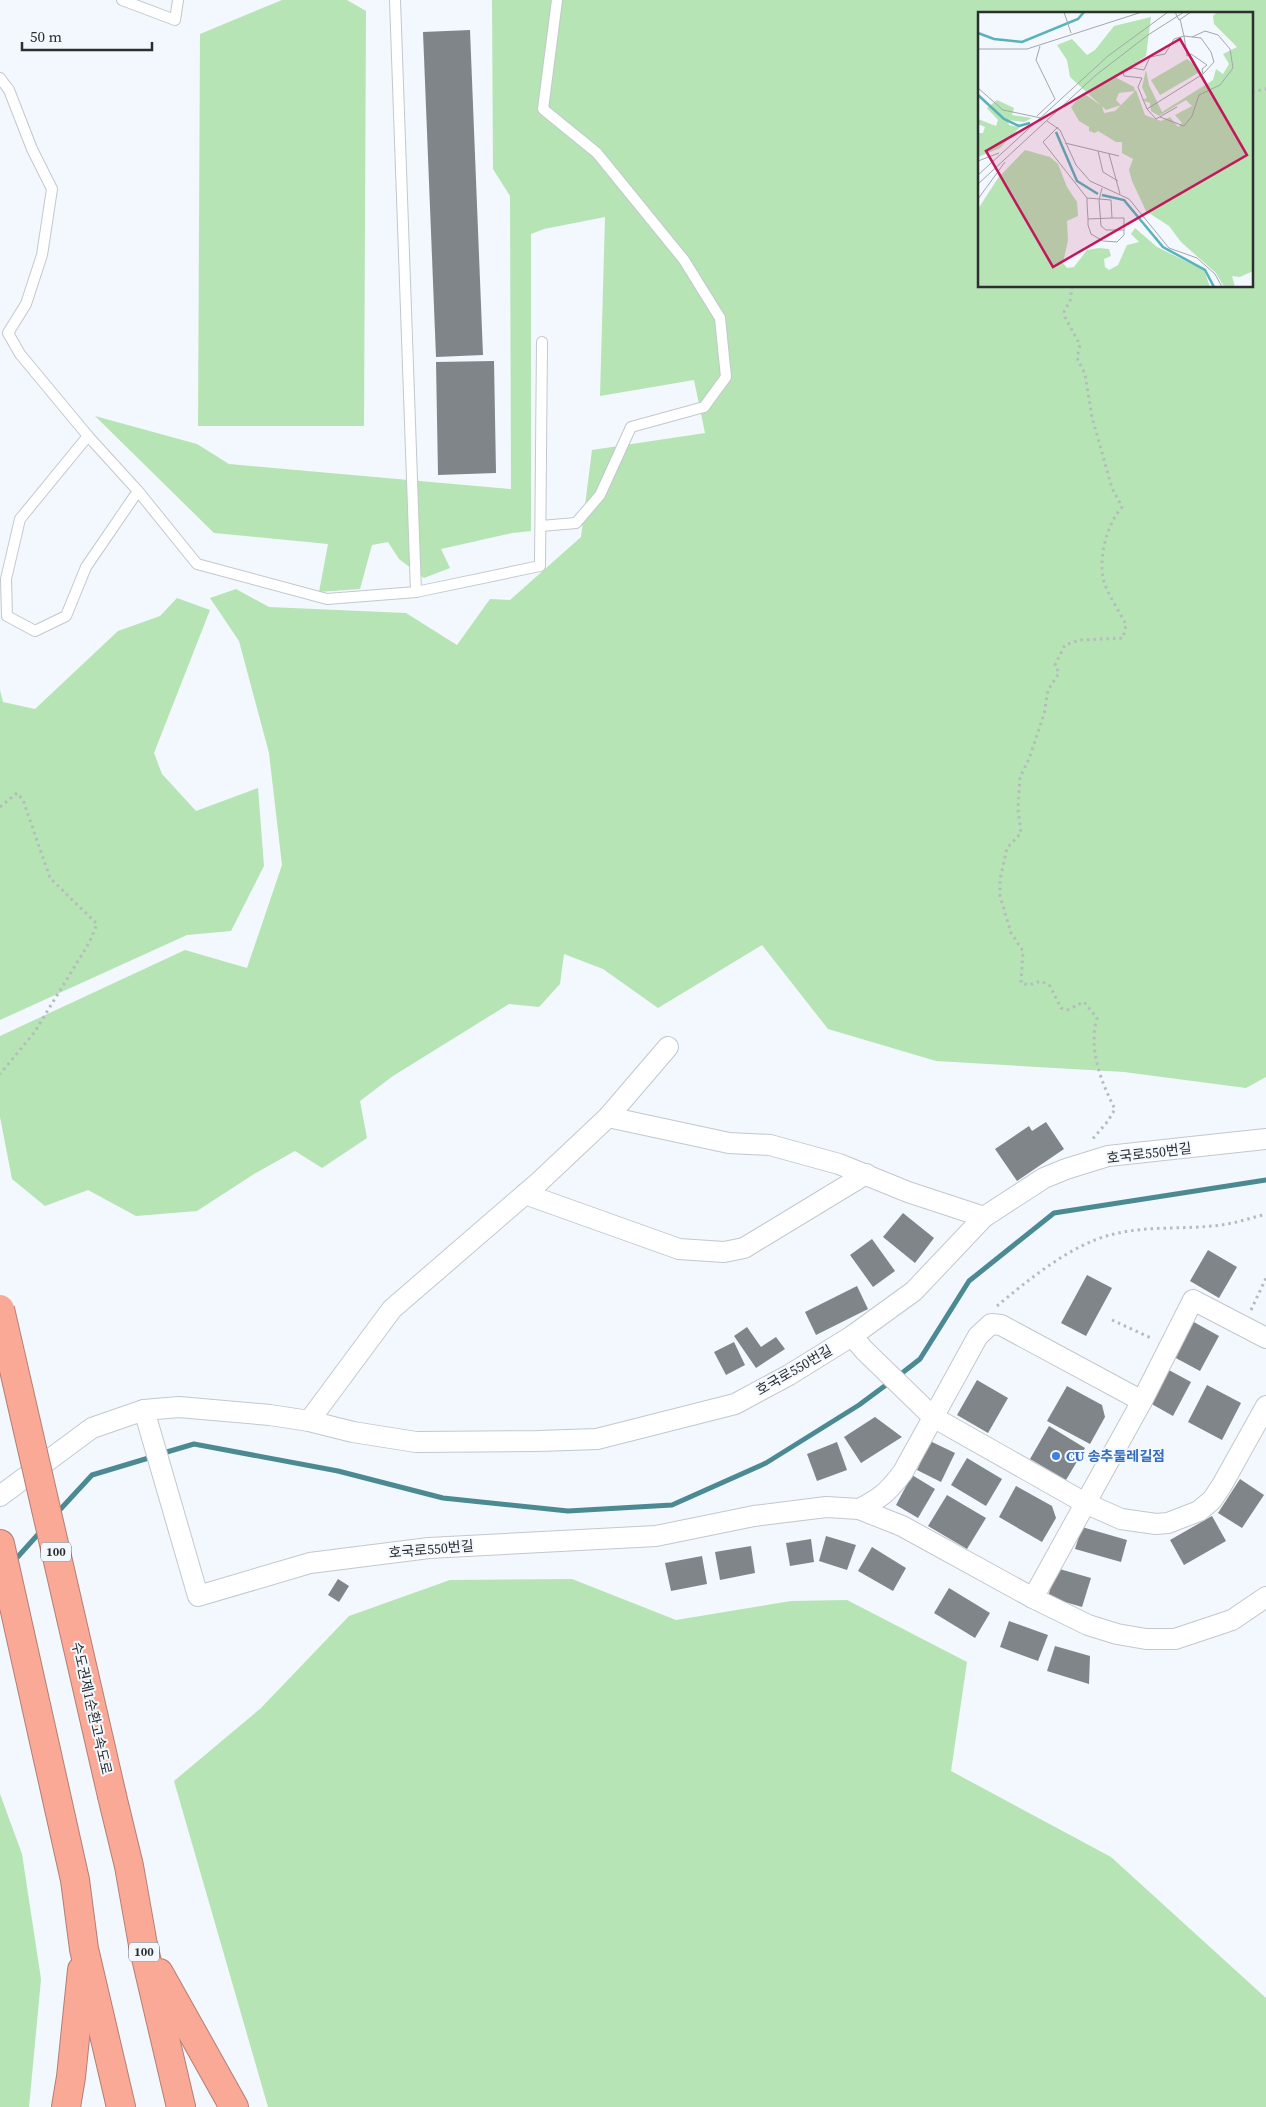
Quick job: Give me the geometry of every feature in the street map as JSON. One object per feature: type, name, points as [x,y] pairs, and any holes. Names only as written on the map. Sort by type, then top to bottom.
[{"type":"highway","name":"수도권제1순환고속도로","points":[[0,1309],[129,1866],[143,1945],[181,2107]]},
{"type":"highway","points":[[0,1544],[75,1880],[84,1949],[121,2107]]},
{"type":"highway","points":[[143,1945],[234,2107]]},
{"type":"highway","points":[[66,2107],[71,2077],[84,1949]]},
{"type":"street","points":[[309,1421],[392,1309],[524,1194],[608,1117],[668,1047]]},
{"type":"street","points":[[608,1117],[729,1143],[770,1145],[839,1164],[908,1192],[984,1217]]},
{"type":"street","name":"호국로550번길","points":[[0,1496],[92,1428],[144,1410],[179,1407],[309,1421],[353,1432],[416,1442],[538,1441],[596,1439],[735,1404],[789,1375],[858,1343],[914,1291],[984,1217],[1044,1178],[1108,1156],[1266,1139]]},
{"type":"street","points":[[524,1194],[679,1248],[724,1252],[744,1248],[866,1174]]},
{"type":"street","points":[[1033,1598],[1142,1401],[1194,1300],[1266,1338]]},
{"type":"street","points":[[859,1509],[889,1491],[903,1472],[927,1411],[978,1336],[990,1324],[1000,1324],[1142,1401]]},
{"type":"street","points":[[858,1343],[927,1411],[1085,1503],[1121,1519],[1156,1524],[1168,1523],[1186,1518],[1200,1511],[1212,1500],[1222,1485],[1266,1406]]},
{"type":"street","name":"호국로550번길","points":[[144,1410],[198,1596],[310,1563],[429,1548],[656,1536],[754,1516],[826,1507],[859,1509],[902,1526],[1033,1598],[1088,1625],[1116,1634],[1146,1639],[1175,1639],[1232,1620],[1266,1596]]},
{"type":"lane","points":[[122,0],[175,20],[178,0]]},
{"type":"lane","points":[[395,0],[416,592]]},
{"type":"lane","points":[[540,526],[576,523],[600,495],[630,427],[704,407],[726,377],[720,318],[684,260],[597,154],[543,109],[557,0]]},
{"type":"lane","points":[[0,78],[9,90],[32,149],[52,188],[42,255],[26,304],[8,333],[20,354],[88,436],[138,491],[197,564],[327,598],[416,592],[540,566],[542,342]]},
{"type":"lane","points":[[88,436],[20,519],[6,579],[7,616],[35,631],[66,616],[86,567],[138,491]]},
{"type":"path","points":[[1066,1169],[1075,1152],[1092,1141],[1115,1109],[1104,1088],[1093,1040],[1097,1018],[1084,1002],[1067,1010],[1061,1008],[1050,986],[1041,981],[1029,985],[1022,983],[1023,951],[1011,933],[1000,896],[1000,880],[1007,848],[1021,833],[1018,810],[1020,778],[1029,759],[1044,714],[1048,690],[1059,672],[1055,665],[1065,645],[1080,640],[1123,638],[1126,625],[1103,579],[1103,553],[1115,515],[1122,507],[1112,488],[1092,417],[1086,374],[1077,358],[1080,345],[1065,317],[1064,312],[1070,301],[1072,288]]},
{"type":"path","points":[[0,807],[17,793],[23,800],[50,878],[97,924],[89,943],[34,1033],[0,1074]]},
{"type":"path","points":[[990,1324],[990,1315],[995,1308],[1031,1278],[1078,1249],[1110,1235],[1138,1230],[1222,1225],[1266,1214]]},
{"type":"path","points":[[1244,1326],[1266,1278]]},
{"type":"path","points":[[1112,1320],[1169,1347]]},
{"type":"green space","points":[[282,0],[347,0],[366,11],[364,426],[198,426],[200,34]]},
{"type":"green space","points":[[492,0],[1266,0],[1266,1077],[1246,1088],[1124,1072],[936,1061],[828,1029],[762,945],[658,1008],[603,969],[564,954],[560,984],[539,1007],[509,1004],[393,1076],[360,1101],[367,1138],[322,1168],[295,1151],[254,1174],[197,1211],[136,1216],[88,1190],[45,1206],[12,1179],[0,1117],[0,1036],[185,950],[247,968],[282,865],[269,753],[239,641],[210,598],[236,589],[269,607],[406,613],[457,645],[490,599],[510,600],[581,537],[592,450],[705,433],[694,380],[600,396],[605,217],[544,229],[531,234],[531,531],[512,533],[441,549],[450,568],[424,578],[399,559],[388,542],[372,545],[360,589],[319,592],[328,544],[214,533],[95,416],[197,444],[229,464],[511,489],[510,196],[493,169]]},
{"type":"green space","points":[[177,598],[210,610],[154,753],[162,774],[196,811],[258,788],[264,866],[231,931],[187,935],[0,1020],[0,690],[3,702],[35,709],[118,631],[160,616]]},
{"type":"green space","points":[[572,1579],[676,1620],[791,1601],[847,1600],[967,1662],[951,1771],[1111,1857],[1266,1998],[1266,2107],[268,2107],[174,1781],[261,1708],[349,1616],[450,1580]]},
{"type":"green space","points":[[0,1794],[22,1854],[41,1979],[29,2107],[0,2107]]},
{"type":"building","points":[[470,30],[483,355],[436,357],[423,32]]},
{"type":"building","points":[[494,361],[496,473],[438,475],[436,362]]},
{"type":"building","points":[[1046,1122],[1064,1149],[1017,1181],[995,1149],[1029,1126],[1032,1131]]},
{"type":"building","points":[[903,1213],[934,1238],[915,1263],[883,1237]]},
{"type":"building","points":[[872,1239],[895,1271],[873,1287],[850,1255]]},
{"type":"building","points":[[1208,1250],[1237,1267],[1219,1298],[1190,1281]]},
{"type":"building","points":[[1087,1275],[1112,1288],[1086,1336],[1061,1323]]},
{"type":"building","points":[[857,1286],[868,1309],[816,1335],[805,1312]]},
{"type":"building","points":[[1192,1321],[1219,1336],[1200,1371],[1172,1356]]},
{"type":"building","points":[[747,1327],[761,1347],[776,1337],[785,1349],[756,1368],[734,1336]]},
{"type":"building","points":[[734,1342],[745,1365],[726,1375],[714,1352]]},
{"type":"building","points":[[1167,1369],[1191,1382],[1173,1416],[1148,1402]]},
{"type":"building","points":[[977,1380],[1008,1398],[988,1433],[957,1415]]},
{"type":"building","points":[[1207,1385],[1241,1403],[1222,1440],[1188,1422]]},
{"type":"building","points":[[1067,1386],[1102,1405],[1105,1417],[1090,1444],[1047,1421]]},
{"type":"building","points":[[875,1417],[902,1437],[861,1463],[844,1437]]},
{"type":"building","points":[[1049,1426],[1085,1448],[1066,1480],[1030,1459]]},
{"type":"building","points":[[930,1441],[955,1453],[941,1482],[917,1470]]},
{"type":"building","points":[[837,1442],[847,1470],[817,1481],[807,1454]]},
{"type":"building","points":[[967,1458],[1002,1479],[986,1506],[951,1485]]},
{"type":"building","points":[[912,1475],[935,1489],[918,1518],[896,1505]]},
{"type":"building","points":[[1240,1479],[1264,1495],[1242,1528],[1218,1513]]},
{"type":"building","points":[[1016,1486],[1052,1506],[1056,1518],[1042,1542],[999,1517]]},
{"type":"building","points":[[947,1495],[986,1518],[967,1549],[928,1526]]},
{"type":"building","points":[[1212,1516],[1226,1541],[1184,1565],[1170,1540]]},
{"type":"building","points":[[1082,1527],[1127,1540],[1121,1562],[1075,1549]]},
{"type":"building","points":[[826,1536],[856,1545],[847,1570],[819,1561]]},
{"type":"building","points":[[811,1539],[814,1562],[790,1566],[786,1543]]},
{"type":"building","points":[[751,1546],[755,1573],[720,1580],[715,1552]]},
{"type":"building","points":[[872,1547],[906,1568],[893,1591],[858,1571]]},
{"type":"building","points":[[702,1556],[707,1584],[671,1591],[665,1563]]},
{"type":"building","points":[[1056,1568],[1091,1578],[1082,1607],[1048,1597]]},
{"type":"building","points":[[338,1579],[349,1586],[339,1602],[328,1595]]},
{"type":"building","points":[[949,1588],[990,1613],[975,1638],[934,1613]]},
{"type":"building","points":[[1009,1621],[1048,1635],[1038,1661],[1000,1647]]},
{"type":"building","points":[[1055,1646],[1090,1656],[1089,1684],[1047,1671]]},
{"type":"waterway","points":[[897,1377],[920,1359],[969,1281],[1054,1213],[1266,1180]]},
{"type":"waterway","points":[[160,1454],[194,1444],[338,1471],[443,1498],[568,1511],[672,1505],[766,1463],[859,1405],[890,1382]]},
{"type":"waterway","points":[[56,1514],[92,1475],[152,1457]]},
{"type":"waterway","points":[[14,1561],[42,1530]]},
{"type":"place","name":"CU 송추둘레길점","points":[[1056,1456]]}]
